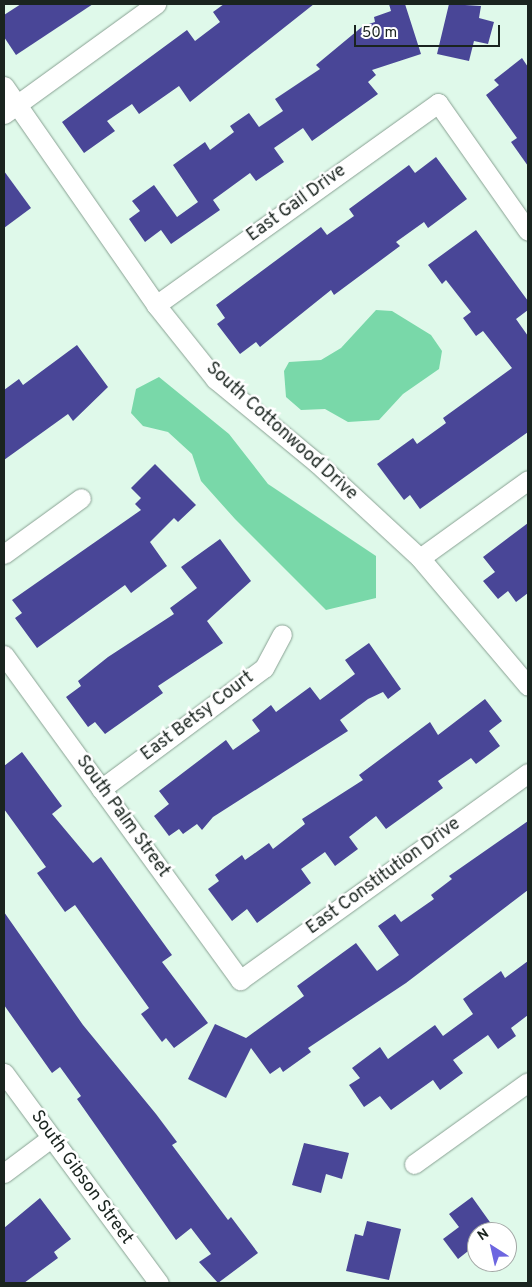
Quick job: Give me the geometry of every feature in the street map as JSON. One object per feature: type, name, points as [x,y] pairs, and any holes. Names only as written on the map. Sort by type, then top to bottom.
[{"type":"street","points":[[10,109],[156,4]]},
{"type":"street","name":"South Cottonwood Drive","points":[[4,86],[10,109],[156,305],[215,379],[317,463],[420,558],[528,686]]},
{"type":"street","name":"East Gail Drive","points":[[156,305],[438,102],[528,231]]},
{"type":"street","points":[[420,558],[528,480]]},
{"type":"street","points":[[4,554],[81,498]]},
{"type":"street","name":"East Betsy Court","points":[[102,788],[264,668],[282,634]]},
{"type":"street","name":"South Palm Street","points":[[4,655],[240,980]]},
{"type":"street","name":"East Constitution Drive","points":[[240,980],[528,773]]},
{"type":"street","name":"South Gibson Street","points":[[4,1073],[159,1283]]},
{"type":"street","points":[[414,1164],[528,1082]]},
{"type":"street","points":[[4,1173],[51,1138]]},
{"type":"green space","points":[[376,310],[392,311],[431,335],[442,351],[439,369],[403,394],[379,420],[348,422],[325,409],[301,410],[286,397],[284,371],[289,362],[321,360],[341,348]]},
{"type":"green space","points":[[159,377],[229,434],[268,484],[376,556],[376,598],[326,610],[235,519],[201,481],[192,454],[168,432],[143,426],[131,413],[136,389]]},
{"type":"building","points":[[21,4],[93,4],[16,55],[4,37],[4,15]]},
{"type":"building","points":[[224,4],[314,4],[190,102],[179,86],[139,114],[132,104],[107,121],[115,131],[84,153],[62,122],[187,30],[195,41],[220,22],[213,12]]},
{"type":"building","points":[[389,4],[405,4],[421,54],[372,70],[376,75],[368,82],[378,94],[312,141],[303,128],[274,148],[284,162],[256,181],[250,173],[213,200],[220,210],[171,244],[161,230],[145,242],[129,219],[140,211],[132,201],[154,185],[177,217],[198,202],[173,165],[205,142],[210,150],[234,132],[230,126],[249,113],[259,127],[283,111],[275,99],[320,69],[316,65],[363,26],[375,22],[374,17],[391,11]]},
{"type":"building","points":[[449,4],[481,6],[479,18],[494,22],[488,44],[474,41],[469,61],[437,54]]},
{"type":"building","points":[[522,58],[528,67],[528,166],[511,142],[517,138],[486,95],[499,85],[494,80]]},
{"type":"building","points":[[436,157],[467,199],[428,228],[424,222],[396,242],[400,246],[334,295],[331,290],[260,347],[256,342],[240,354],[217,324],[225,318],[216,305],[321,227],[327,235],[354,216],[349,209],[409,165],[415,173]]},
{"type":"building","points":[[4,171],[31,208],[4,228]]},
{"type":"building","points":[[476,230],[528,301],[528,310],[516,319],[528,336],[528,432],[420,509],[410,495],[404,500],[377,464],[413,438],[417,444],[446,423],[443,418],[512,368],[483,331],[476,336],[463,318],[471,312],[446,280],[442,284],[428,265]]},
{"type":"building","points":[[77,345],[108,387],[73,421],[68,414],[4,460],[4,390],[19,379],[23,385]]},
{"type":"building","points":[[155,464],[196,505],[178,522],[174,518],[150,542],[167,566],[131,593],[125,585],[37,648],[15,618],[22,613],[12,600],[141,510],[135,504],[141,498],[131,488]]},
{"type":"building","points":[[528,523],[528,593],[516,602],[508,591],[498,599],[483,581],[495,572],[483,557]]},
{"type":"building","points":[[220,539],[251,581],[207,621],[223,643],[158,686],[163,693],[105,734],[95,722],[88,727],[66,697],[81,686],[78,681],[108,657],[174,614],[170,608],[197,588],[181,567]]},
{"type":"building","points":[[369,643],[401,689],[388,699],[383,692],[368,699],[340,720],[348,731],[213,817],[202,830],[197,824],[183,834],[179,829],[169,836],[154,816],[169,804],[159,791],[226,740],[233,750],[260,731],[252,720],[271,705],[276,712],[310,687],[320,700],[355,674],[345,660]]},
{"type":"building","points":[[485,699],[502,721],[489,731],[500,746],[476,764],[471,758],[438,781],[443,788],[386,829],[376,816],[349,837],[358,849],[335,866],[325,852],[301,869],[311,883],[257,923],[247,909],[232,921],[208,889],[219,881],[215,875],[242,855],[245,860],[269,843],[273,849],[305,824],[302,819],[363,780],[359,775],[430,722],[438,735]]},
{"type":"building","points":[[22,752],[62,806],[52,814],[93,863],[101,857],[172,955],[162,962],[208,1023],[174,1048],[166,1038],[162,1042],[141,1014],[149,1008],[75,905],[65,912],[37,873],[46,867],[4,809],[4,766]]},
{"type":"building","points":[[528,821],[528,890],[406,983],[308,1048],[311,1052],[283,1072],[280,1067],[270,1074],[251,1048],[226,1098],[188,1079],[215,1024],[246,1038],[304,996],[297,986],[356,943],[377,971],[399,955],[378,926],[395,914],[401,922],[434,899],[431,895],[452,879],[449,876]]},
{"type":"building","points":[[4,912],[83,1025],[177,1142],[172,1145],[228,1220],[231,1217],[258,1253],[218,1283],[199,1262],[211,1254],[191,1228],[176,1240],[77,1099],[81,1096],[60,1067],[52,1073],[4,1005]]},
{"type":"building","points":[[528,961],[528,1015],[511,1028],[516,1036],[498,1049],[488,1035],[453,1060],[463,1073],[440,1090],[433,1080],[391,1110],[380,1096],[364,1107],[349,1085],[360,1078],[352,1068],[380,1047],[388,1059],[435,1025],[443,1036],[473,1014],[463,999],[501,971],[505,978]]},
{"type":"building","points":[[304,1143],[349,1153],[342,1179],[326,1174],[321,1193],[292,1185]]},
{"type":"building","points":[[472,1197],[490,1222],[467,1222],[467,1252],[458,1259],[443,1239],[459,1227],[449,1214]]},
{"type":"building","points":[[40,1198],[71,1239],[54,1252],[58,1258],[24,1283],[4,1283],[4,1228]]},
{"type":"building","points":[[367,1221],[401,1229],[389,1280],[346,1271],[355,1234],[363,1236]]}]
